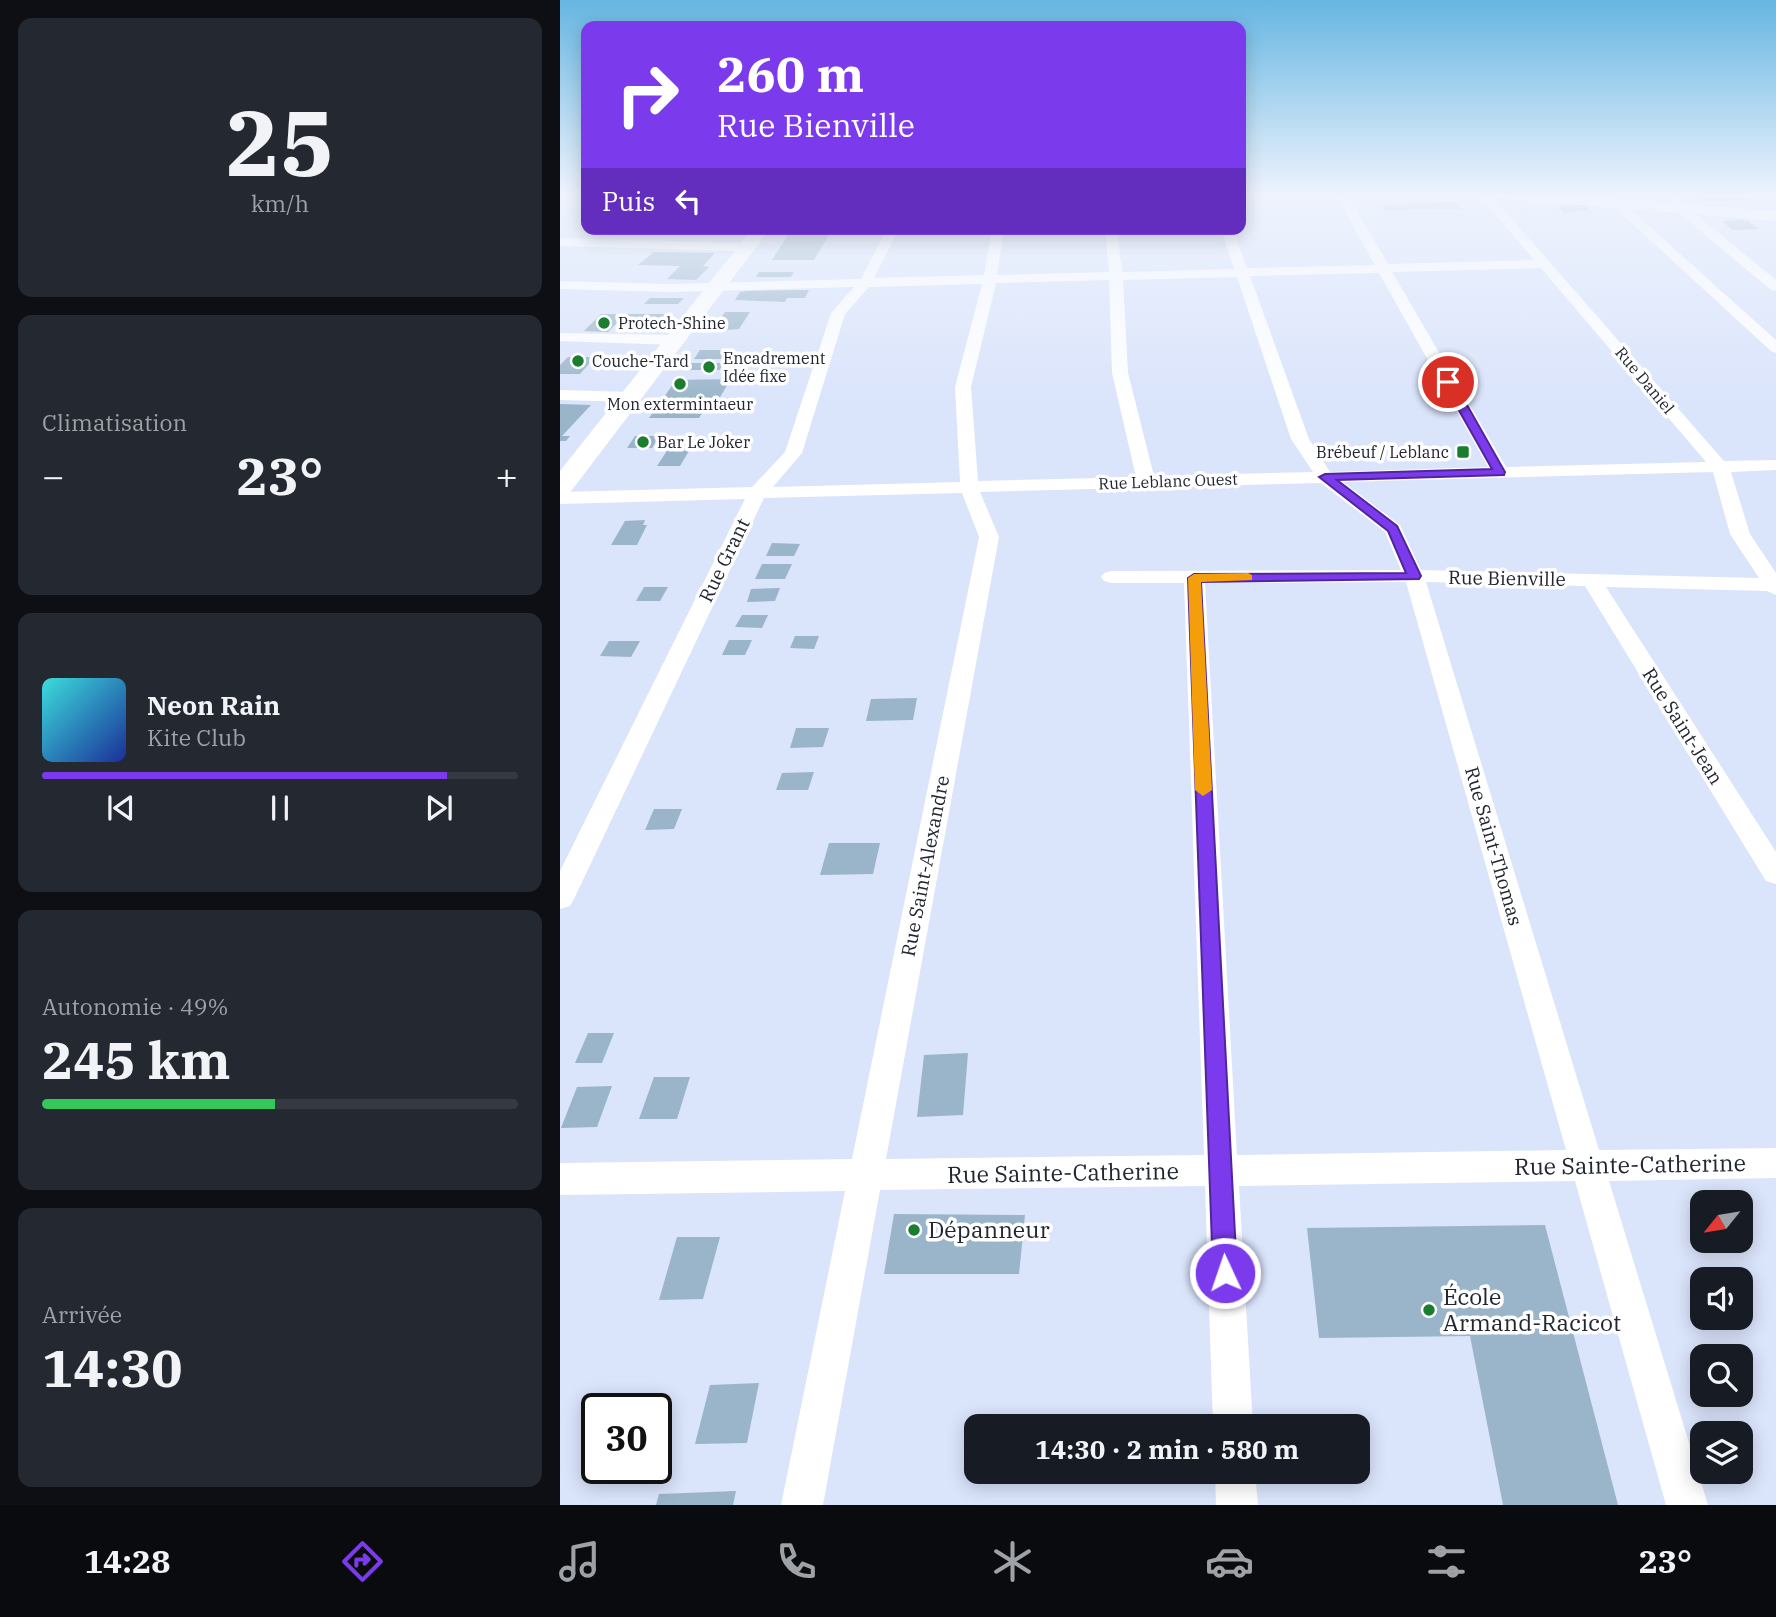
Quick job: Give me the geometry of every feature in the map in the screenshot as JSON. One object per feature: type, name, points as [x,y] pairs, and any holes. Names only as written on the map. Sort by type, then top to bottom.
[{"type":"main road","points":[[565,476],[632,397],[734,264]]},
{"type":"street","name":"Rue Grant","points":[[560,899],[757,493],[793,453],[838,313],[865,283],[875,264]]},
{"type":"street","name":"Rue Saint-Alexandre","points":[[802,1505],[989,537],[968,487],[963,387],[992,264]]},
{"type":"street","points":[[1115,264],[1120,373],[1146,482]]},
{"type":"street","name":"Rue Saint-Thomas","points":[[1240,264],[1300,439],[1325,477],[1393,529],[1414,576],[1687,1505]]},
{"type":"street","points":[[1381,264],[1500,472]]},
{"type":"street","points":[[560,285],[718,287],[1538,264]]},
{"type":"street","name":"Rue Daniel","points":[[1546,264],[1719,466],[1727,482],[1740,534],[1775,586]]},
{"type":"street","points":[[1684,264],[1776,348]]},
{"type":"street","points":[[1750,264],[1776,286]]},
{"type":"street","points":[[560,337],[676,341]]},
{"type":"street","points":[[560,395],[632,397]]},
{"type":"street","name":"Rue Leblanc Ouest","points":[[560,499],[1776,465]]},
{"type":"street","name":"Rue Bienville","points":[[1111,578],[1414,576],[1775,586]]},
{"type":"street","points":[[1194,578],[1232,1414]]},
{"type":"street","name":"Rue Saint-Jean","points":[[1591,579],[1776,873]]},
{"type":"street","name":"Rue Sainte-Catherine","points":[[560,1179],[1776,1163]]},
{"type":"street","points":[[1236,1484],[1237,1505]]},
{"type":"building","points":[[705,264],[703,266],[709,267],[696,280],[667,279],[680,266],[638,265]]},
{"type":"building","points":[[759,272],[794,272],[791,277],[756,277]]},
{"type":"building","points":[[809,290],[805,298],[787,298],[785,302],[735,300],[740,292]]},
{"type":"building","points":[[650,298],[684,298],[678,304],[644,304]]},
{"type":"building","points":[[725,312],[750,312],[739,329],[712,331]]},
{"type":"building","points":[[601,314],[666,314],[659,323],[618,322],[608,332],[584,331]]},
{"type":"building","points":[[700,350],[727,350],[721,359],[694,359]]},
{"type":"building","name":"Couche-Tard","points":[[568,357],[595,357],[580,374],[560,374],[560,365]]},
{"type":"building","name":"Encadrement Idée fixe","points":[[689,363],[734,363],[729,370],[684,370]]},
{"type":"building","points":[[731,379],[720,397],[712,397],[699,418],[649,418],[676,380]]},
{"type":"building","points":[[560,404],[591,405],[562,436],[570,436],[566,441],[560,441]]},
{"type":"building","name":"Bar Le Joker","points":[[635,436],[660,436],[652,448],[627,448]]},
{"type":"building","points":[[670,446],[692,446],[680,466],[657,466]]},
{"type":"building","points":[[645,520],[643,525],[647,525],[637,545],[611,545],[625,521]]},
{"type":"building","points":[[772,543],[800,544],[794,556],[766,556]]},
{"type":"building","points":[[762,564],[792,564],[785,579],[755,579]]},
{"type":"building","points":[[644,587],[668,587],[660,601],[636,601]]},
{"type":"building","points":[[780,588],[775,601],[747,602],[751,589]]},
{"type":"building","points":[[742,615],[768,615],[762,628],[735,627]]},
{"type":"building","points":[[795,636],[819,636],[814,649],[790,648]]},
{"type":"building","points":[[729,640],[752,640],[745,655],[722,655]]},
{"type":"building","points":[[609,641],[640,641],[631,657],[600,656]]},
{"type":"building","points":[[917,698],[913,720],[866,721],[871,699]]},
{"type":"building","points":[[796,728],[829,728],[823,747],[790,748]]},
{"type":"building","points":[[814,772],[808,790],[776,790],[782,773]]},
{"type":"building","points":[[654,809],[682,809],[674,829],[645,830]]},
{"type":"building","points":[[829,843],[880,843],[873,874],[820,875]]},
{"type":"building","points":[[588,1033],[614,1033],[602,1063],[575,1063]]},
{"type":"building","points":[[968,1053],[963,1115],[917,1117],[924,1055]]},
{"type":"building","points":[[654,1077],[690,1077],[677,1119],[639,1119]]},
{"type":"building","points":[[612,1086],[597,1127],[561,1128],[577,1087]]},
{"type":"building","points":[[894,1214],[1025,1215],[1019,1274],[884,1274]]},
{"type":"building","points":[[1545,1225],[1618,1505],[1503,1505],[1470,1336],[1319,1338],[1307,1228]]},
{"type":"building","points":[[677,1237],[720,1237],[703,1299],[659,1300]]},
{"type":"building","points":[[759,1383],[747,1443],[695,1444],[710,1385]]},
{"type":"building","points":[[736,1491],[733,1505],[656,1505],[659,1494]]},
{"type":"slow traffic","points":[[1203,790],[1194,578],[1248,577]]},
{"type":"place","name":"Protech-Shine","points":[[604,323]]},
{"type":"place","name":"Couche-Tard","points":[[578,361]]},
{"type":"place","name":"Encadrement Idée fixe","points":[[709,367]]},
{"type":"place","name":"Mon extermintaeur","points":[[680,384]]},
{"type":"place","name":"Bar Le Joker","points":[[643,442]]},
{"type":"place","name":"Brébeuf / Leblanc","points":[[1463,452]]},
{"type":"place","name":"Dépanneur","points":[[914,1230]]},
{"type":"place","name":"École Armand-Racicot","points":[[1429,1310]]},
{"type":"route","points":[[1225,1273],[1194,578],[1414,576],[1393,529],[1325,477],[1500,472],[1448,382]]}]
